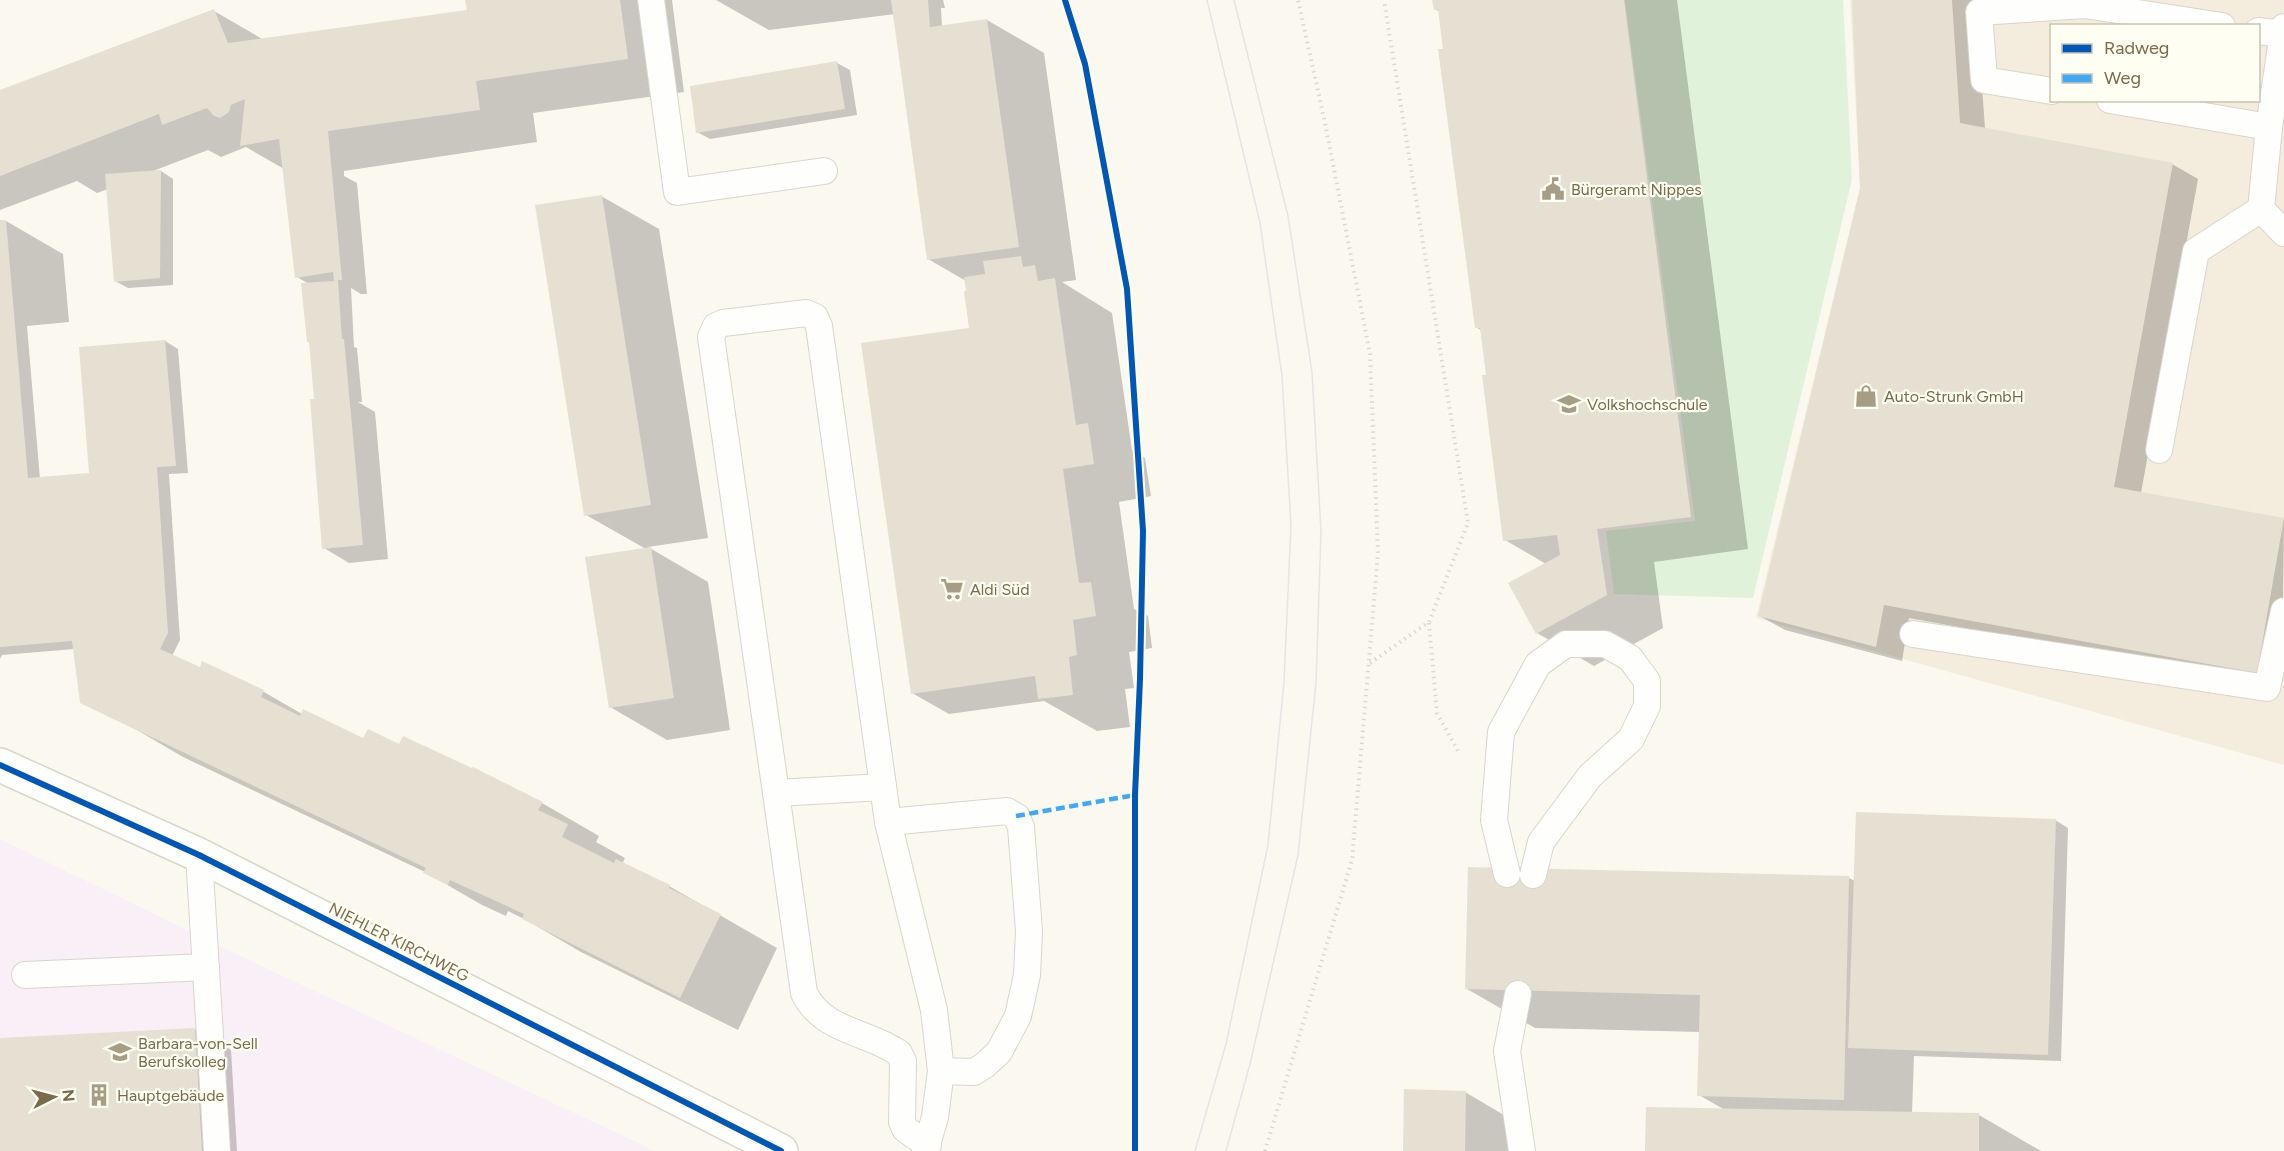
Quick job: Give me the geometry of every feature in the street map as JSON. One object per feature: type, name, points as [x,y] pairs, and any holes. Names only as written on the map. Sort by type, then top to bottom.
[{"type":"street","name":"NIEHLER KIRCHWEG","points":[[0,765],[199,855],[781,1151]]},
{"type":"lane","points":[[651,0],[677,192],[824,171]]},
{"type":"lane","points":[[2050,91],[1984,80],[1979,12],[2085,5],[2209,24]]},
{"type":"lane","points":[[2275,31],[2261,208],[2284,233]]},
{"type":"lane","points":[[2122,102],[2269,127]]},
{"type":"lane","points":[[2159,450],[2196,251],[2261,208]]},
{"type":"lane","points":[[806,313],[815,317],[819,326],[883,787],[888,822],[934,1010],[941,1071],[935,1117],[927,1148],[905,1130],[902,1122],[903,1061],[899,1053],[833,1024],[811,1008],[804,993],[711,337],[716,326],[723,323],[806,313]]},
{"type":"lane","points":[[1913,634],[2267,688],[2284,611]]},
{"type":"lane","points":[[1507,874],[1494,820],[1501,732],[1538,664],[1566,644],[1605,644],[1630,658],[1647,681],[1647,706],[1630,739],[1590,776],[1541,842],[1533,875]]},
{"type":"lane","points":[[776,793],[883,787]]},
{"type":"lane","points":[[888,822],[1007,811],[1017,817],[1021,826],[1029,931],[1027,975],[1018,1016],[999,1052],[985,1065],[974,1072],[941,1071]]},
{"type":"lane","points":[[199,855],[217,1151]]},
{"type":"lane","points":[[25,975],[206,967]]},
{"type":"lane","points":[[1518,994],[1508,1051],[1522,1151]]},
{"type":"path","points":[[1266,1151],[1352,860],[1378,553],[1370,354],[1325,123],[1298,0]]},
{"type":"path","points":[[1384,0],[1468,523],[1429,622],[1437,713],[1463,761]]},
{"type":"path","points":[[1369,663],[1429,622]]},
{"type":"shaded area","points":[[1850,0],[2284,0],[2284,765],[1756,618],[1860,188]]},
{"type":"shaded area","name":"Barbara-von-Sell Berufskolleg","points":[[0,839],[234,953],[655,1151],[0,1151]]},
{"type":"green space","points":[[1625,0],[1843,0],[1852,179],[1753,598],[1614,594],[1606,531],[1695,521]]},
{"type":"building","points":[[465,0],[620,0],[628,59],[476,81],[480,110],[328,131],[342,280],[338,280],[342,339],[344,339],[363,545],[322,549],[310,399],[314,399],[301,283],[334,281],[333,272],[295,278],[279,139],[240,146],[245,99],[231,105],[229,112],[220,118],[214,116],[207,108],[162,125],[159,114],[0,176],[0,90],[214,9],[228,43],[467,10]]},
{"type":"building","points":[[891,0],[928,0],[930,27],[987,19],[1019,247],[927,260]]},
{"type":"building","name":"Bürgeramt Nippes","points":[[1432,0],[1624,0],[1691,517],[1597,529],[1607,595],[1536,634],[1508,583],[1560,555],[1557,535],[1503,541],[1482,375],[1486,375],[1480,328],[1475,328],[1438,49],[1443,49],[1438,9],[1434,10]]},
{"type":"building","points":[[1852,0],[1952,0],[1960,123],[2173,163],[2114,487],[2284,518],[2257,673],[1884,605],[1876,647],[1758,616],[1860,188]]},
{"type":"building","points":[[837,61],[845,109],[696,133],[690,86]]},
{"type":"building","points":[[161,170],[160,278],[114,282],[105,174]]},
{"type":"building","points":[[602,195],[651,505],[584,516],[535,205]]},
{"type":"building","points":[[0,220],[6,220],[28,478],[89,473],[79,347],[165,340],[176,466],[157,467],[168,633],[160,649],[200,667],[202,661],[264,690],[261,697],[300,716],[303,709],[363,738],[368,729],[399,744],[403,736],[473,767],[543,802],[538,810],[568,824],[562,837],[614,863],[616,859],[670,885],[669,888],[721,914],[680,998],[522,919],[524,914],[450,880],[448,885],[423,873],[426,868],[80,703],[72,641],[0,647]]},
{"type":"building","points":[[1021,256],[1023,267],[1035,265],[1038,281],[1055,278],[1076,425],[1088,423],[1094,464],[1063,469],[1079,583],[1091,582],[1096,616],[1073,620],[1077,655],[1069,657],[1073,695],[1038,699],[1035,676],[911,694],[861,343],[969,328],[964,277],[985,274],[983,261]]},
{"type":"building","points":[[651,547],[674,698],[609,708],[585,557]]},
{"type":"building","points":[[1856,812],[2056,819],[2048,1055],[1848,1048]]},
{"type":"building","points":[[1468,867],[1849,876],[1844,1100],[1697,1096],[1700,995],[1465,989]]},
{"type":"building","name":"Hauptgebäude","points":[[195,1028],[202,1151],[0,1151],[0,1038]]},
{"type":"building","points":[[1404,1089],[1466,1091],[1465,1151],[1403,1151]]},
{"type":"building","points":[[1646,1107],[1979,1113],[1979,1151],[1645,1151]]},
{"type":"tram line","points":[[1195,1151],[1226,1044],[1268,845],[1284,682],[1291,525],[1282,376],[1260,223],[1207,0]]},
{"type":"tram line","points":[[1226,1151],[1250,1064],[1298,855],[1316,683],[1321,531],[1312,372],[1288,216],[1234,0]]},
{"type":"marked path","points":[[1016,816],[1135,795]]},
{"type":"cycle path","points":[[1065,0],[1085,64],[1127,289],[1143,531],[1135,795],[1135,1151]]},
{"type":"cycle path","points":[[0,765],[199,855],[781,1151]]},
{"type":"place","name":"Bürgeramt Nippes","points":[[1553,189]]},
{"type":"place","name":"Auto-Strunk GmbH","points":[[1866,396]]},
{"type":"place","name":"Volkshochschule","points":[[1569,404]]},
{"type":"place","name":"Aldi Süd","points":[[952,589]]},
{"type":"place","name":"Barbara-von-Sell Berufskolleg","points":[[120,1052]]},
{"type":"place","name":"Hauptgebäude","points":[[99,1095]]}]
